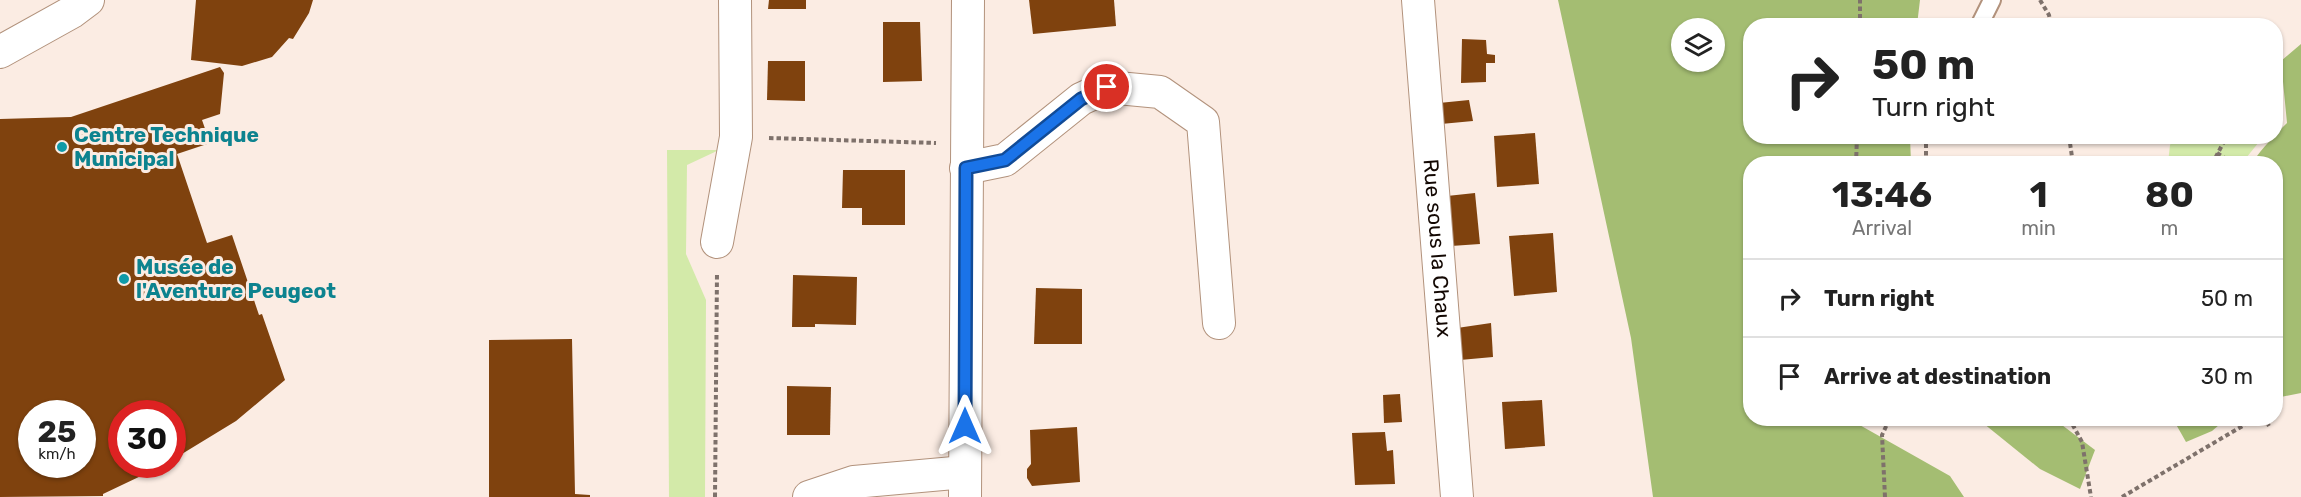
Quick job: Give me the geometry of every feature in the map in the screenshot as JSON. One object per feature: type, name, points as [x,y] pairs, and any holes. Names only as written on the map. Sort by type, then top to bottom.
[{"type":"street","points":[[0,52],[72,12],[88,0]]},
{"type":"street","points":[[717,242],[736,137],[735,0]]},
{"type":"street","points":[[810,497],[854,482],[965,485],[968,0]]},
{"type":"street","name":"Rue sous la Chaux","points":[[1418,0],[1457,497]]},
{"type":"street","points":[[966,156],[1005,160],[1081,99],[1107,87],[1160,92],[1203,123],[1219,323]]},
{"type":"lane","points":[[1983,18],[1992,0]]},
{"type":"path","points":[[1860,0],[1860,18]]},
{"type":"path","points":[[2040,0],[2050,18]]},
{"type":"path","points":[[736,137],[966,156]]},
{"type":"path","points":[[2216,156],[2222,144]]},
{"type":"path","points":[[2217,153],[2222,156]]},
{"type":"path","points":[[715,497],[717,242]]},
{"type":"path","points":[[1885,497],[1882,435],[1886,426]]},
{"type":"path","points":[[2073,426],[2082,442],[2091,497]]},
{"type":"path","points":[[2122,497],[2242,426]]},
{"type":"green space","points":[[1558,0],[1920,0],[1918,18],[1743,18],[1743,144],[1910,144],[1911,156],[1743,156],[1743,426],[1861,426],[1950,476],[1964,497],[1653,497],[1631,338]]},
{"type":"green space","points":[[2301,44],[2301,393],[2283,397],[2283,156],[2257,156],[2267,144],[2283,144],[2283,127],[2287,123],[2283,59]]},
{"type":"green space","points":[[2257,144],[2248,156],[2169,156],[2170,145]]},
{"type":"green space","points":[[667,150],[719,150],[687,165],[686,254],[706,300],[705,497],[669,497]]},
{"type":"green space","points":[[1987,426],[2063,426],[2095,450],[2080,489],[2040,469]]},
{"type":"green space","points":[[2177,426],[2218,426],[2212,431],[2186,442]]},
{"type":"building","points":[[196,0],[313,0],[309,13],[293,39],[289,38],[272,57],[242,66],[191,60]]},
{"type":"building","points":[[769,0],[806,0],[806,9],[768,9]]},
{"type":"building","points":[[1029,0],[1114,0],[1116,26],[1033,34]]},
{"type":"building","points":[[883,22],[920,22],[922,81],[883,82]]},
{"type":"building","points":[[1462,39],[1486,40],[1487,54],[1495,55],[1495,63],[1486,63],[1486,82],[1461,83]]},
{"type":"building","points":[[768,61],[805,61],[805,101],[767,100]]},
{"type":"building","name":"Musée de l'Aventure Peugeot","points":[[220,67],[224,73],[220,114],[202,120],[210,143],[177,154],[207,243],[232,235],[259,315],[262,314],[285,380],[236,421],[186,451],[186,400],[108,400],[108,478],[137,478],[103,496],[0,497],[0,119],[71,117]]},
{"type":"building","points":[[1469,100],[1473,121],[1441,124],[1439,103]]},
{"type":"building","points":[[1535,133],[1539,184],[1497,187],[1494,136]]},
{"type":"building","points":[[843,170],[905,170],[905,225],[862,225],[862,208],[842,208]]},
{"type":"building","points":[[1475,193],[1480,244],[1451,246],[1447,196]]},
{"type":"building","points":[[1553,233],[1557,292],[1514,296],[1509,236]]},
{"type":"building","points":[[793,275],[857,277],[856,325],[815,324],[815,327],[792,327]]},
{"type":"building","points":[[1036,288],[1082,289],[1082,344],[1034,344]]},
{"type":"building","points":[[1491,323],[1493,357],[1460,360],[1457,328]]},
{"type":"building","points":[[572,339],[575,494],[590,495],[590,497],[489,497],[489,340]]},
{"type":"building","points":[[787,386],[831,387],[830,435],[787,435]]},
{"type":"building","points":[[1400,394],[1402,422],[1384,423],[1383,395]]},
{"type":"building","points":[[1542,400],[1545,446],[1505,449],[1502,402]]},
{"type":"building","points":[[1077,427],[1080,482],[1032,486],[1027,478],[1027,469],[1031,464],[1030,430]]},
{"type":"building","points":[[1385,432],[1387,451],[1393,450],[1395,484],[1355,485],[1352,433]]},
{"type":"place","name":"Centre Technique Municipal","points":[[62,147]]},
{"type":"place","name":"Musée de l'Aventure Peugeot","points":[[124,279]]},
{"type":"route","points":[[965,426],[966,168],[1005,160],[1081,99],[1107,87]]}]
